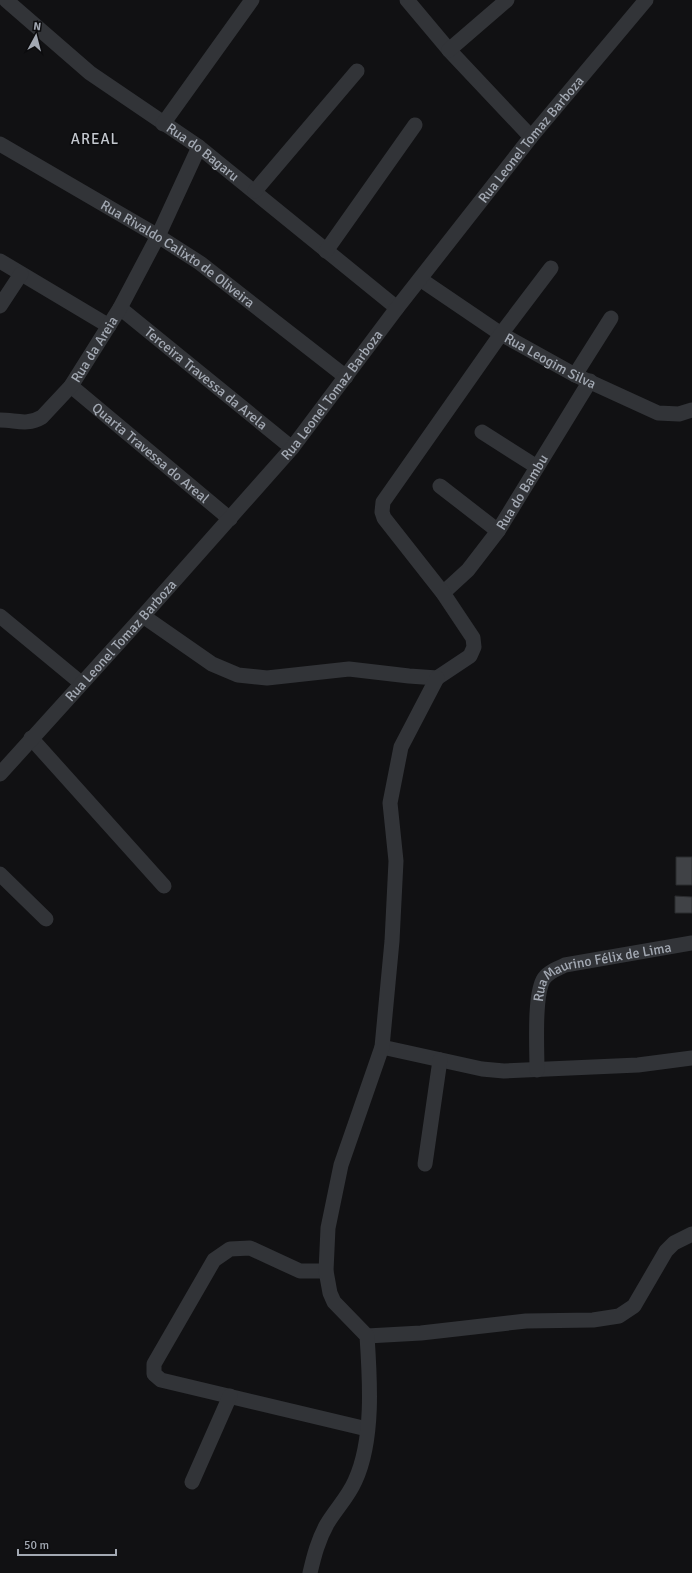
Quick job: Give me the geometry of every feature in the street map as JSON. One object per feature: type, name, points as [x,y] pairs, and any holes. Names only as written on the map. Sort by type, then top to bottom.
[{"type":"street","name":"Rua do Bagaru","points":[[6,0],[90,73],[199,147],[397,308]]},
{"type":"street","points":[[164,124],[252,0]]},
{"type":"street","points":[[407,0],[449,50],[530,137]]},
{"type":"street","points":[[449,50],[507,0]]},
{"type":"street","name":"Rua Leonel Tomaz Barboza","points":[[0,774],[292,448],[397,308],[530,137],[646,0]]},
{"type":"street","points":[[255,191],[357,71]]},
{"type":"street","points":[[326,251],[416,125]]},
{"type":"street","name":"Rua Rivaldo Calixto de Oliveira","points":[[0,144],[158,236],[200,263],[346,377]]},
{"type":"street","name":"Rua da Areia","points":[[0,420],[22,423],[36,421],[42,418],[71,386],[120,308],[158,236],[199,147]]},
{"type":"street","points":[[0,261],[108,326]]},
{"type":"street","points":[[310,1573],[321,1537],[356,1479],[362,1460],[367,1429],[370,1388],[367,1336],[334,1302],[330,1293],[326,1270],[328,1228],[341,1165],[382,1047],[392,941],[396,861],[390,803],[401,747],[437,678],[470,656],[473,653],[475,643],[443,593],[384,518],[382,507],[383,502],[501,334],[551,268]]},
{"type":"street","points":[[0,306],[21,274]]},
{"type":"street","name":"Rua Leogim Silva","points":[[420,279],[501,334],[574,375],[658,413],[679,414],[692,410]]},
{"type":"street","name":"Terceira Travessa da Arela","points":[[120,308],[292,448]]},
{"type":"street","points":[[574,375],[611,318]]},
{"type":"street","name":"Rua do Bambu","points":[[443,593],[468,570],[498,532],[590,381]]},
{"type":"street","name":"Quarta Travessa do Areal","points":[[71,386],[230,519]]},
{"type":"street","points":[[482,432],[537,467]]},
{"type":"street","points":[[440,486],[498,532]]},
{"type":"street","points":[[0,616],[81,683]]},
{"type":"street","points":[[143,616],[212,664],[238,675],[267,678],[349,669],[437,678]]},
{"type":"street","points":[[31,738],[164,886]]},
{"type":"street","points":[[0,874],[46,919]]},
{"type":"street","name":"Rua Maurino Félix de Lima","points":[[537,1070],[538,1000],[540,989],[547,974],[565,965],[692,943]]},
{"type":"street","points":[[382,1047],[482,1069],[504,1071],[638,1065],[692,1058]]},
{"type":"street","points":[[425,1164],[440,1060]]},
{"type":"street","points":[[367,1336],[421,1333],[526,1321],[593,1320],[619,1316],[634,1306],[666,1252],[674,1243],[692,1234]]},
{"type":"street","points":[[326,1270],[300,1271],[250,1248],[230,1249],[214,1260],[154,1364],[154,1374],[161,1380],[367,1429]]},
{"type":"street","points":[[192,1482],[230,1396]]},
{"type":"building","points":[[676,857],[692,857],[692,885],[676,885]]},
{"type":"building","points":[[675,896],[692,897],[692,913],[675,913]]},
{"type":"district","name":"AREAL","points":[[95,139]]}]
